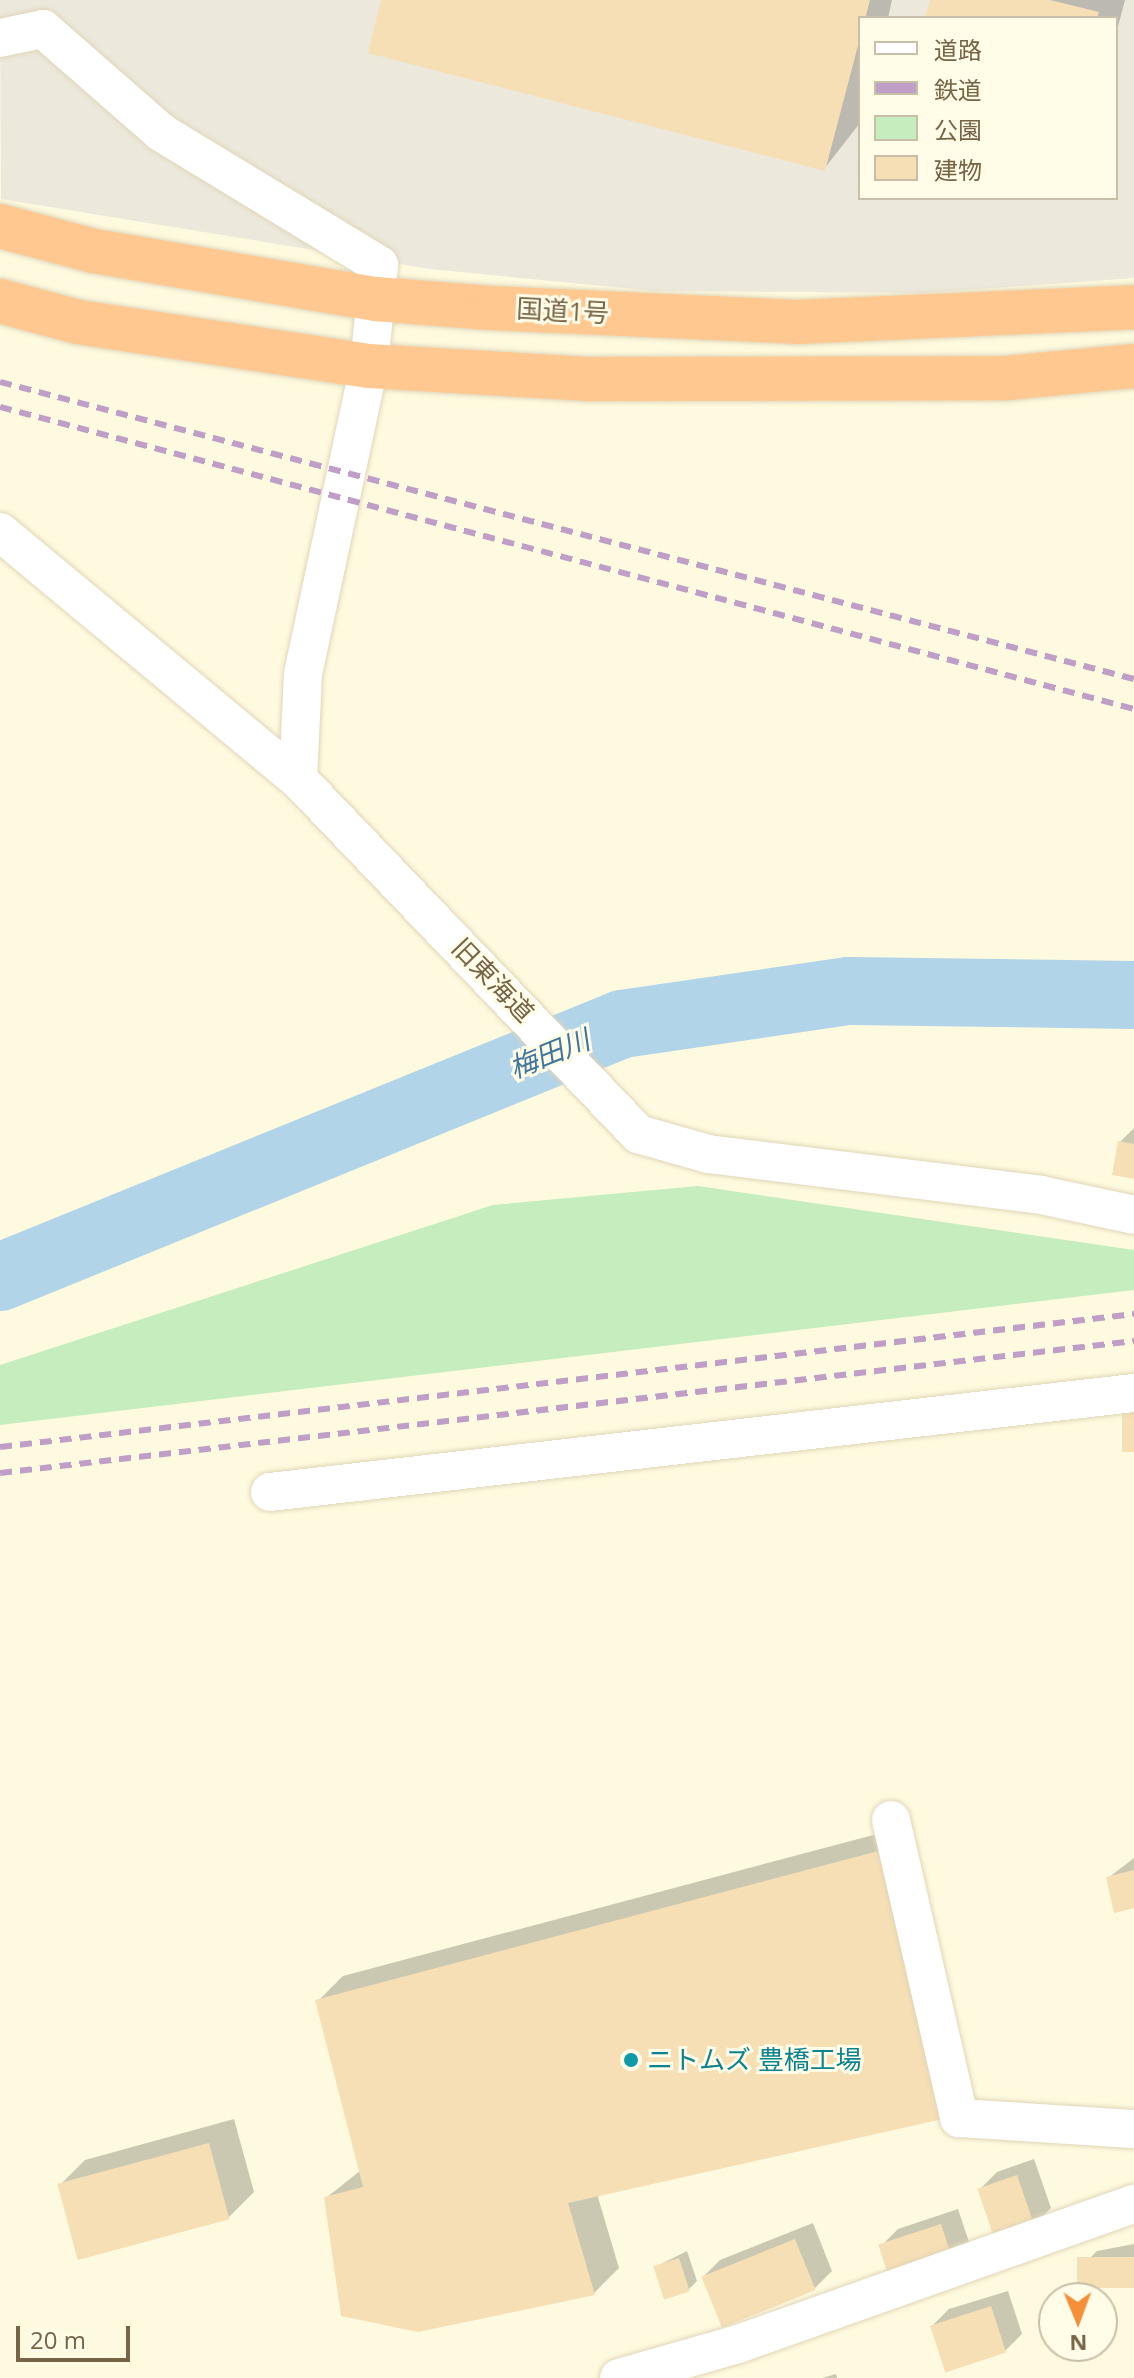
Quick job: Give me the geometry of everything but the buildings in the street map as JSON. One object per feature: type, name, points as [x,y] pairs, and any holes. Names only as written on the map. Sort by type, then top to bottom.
[{"type":"highway","name":"国道1号","points":[[0,226],[94,251],[376,299],[797,322],[1134,307]]},
{"type":"highway","points":[[0,301],[78,322],[369,366],[586,379],[1007,378],[1134,366]]},
{"type":"street","points":[[0,38],[47,15],[162,133],[379,265],[369,366],[303,674],[298,779]]},
{"type":"street","name":"旧東海道","points":[[0,532],[298,779],[504,990],[638,1134],[708,1154],[1041,1195],[1134,1215]]},
{"type":"street","points":[[270,1492],[1134,1393]]},
{"type":"street","points":[[891,1820],[959,2118],[1134,2129]]},
{"type":"street","points":[[619,2378],[738,2344],[1134,2204]]},
{"type":"shaded area","points":[[0,0],[1134,0],[1134,278],[924,293],[655,291],[430,269],[1,199]]},
{"type":"green space","points":[[698,1186],[1134,1250],[1134,1290],[0,1425],[0,1365],[493,1205]]},
{"type":"waterway","name":"梅田川","points":[[0,1277],[622,1024],[849,991],[1134,995]]},
{"type":"railway","points":[[0,382],[1134,679]]},
{"type":"railway","points":[[0,407],[1134,709]]},
{"type":"railway","points":[[0,1447],[1134,1314]]},
{"type":"railway","points":[[0,1473],[1134,1341]]},
{"type":"place","name":"ニトムズ 豊橋工場","points":[[631,2060]]}]
